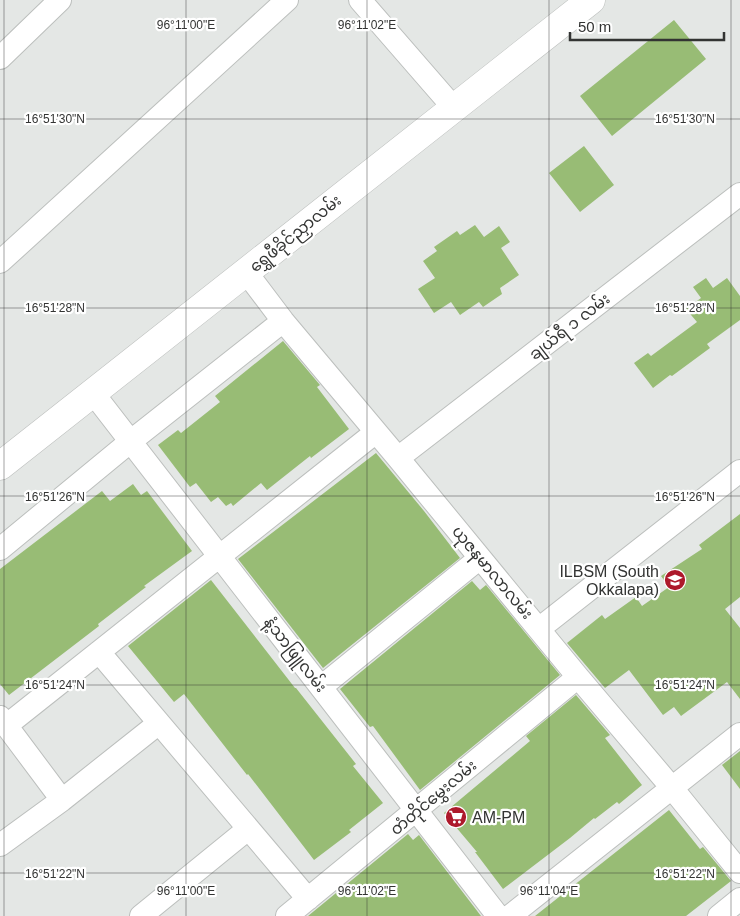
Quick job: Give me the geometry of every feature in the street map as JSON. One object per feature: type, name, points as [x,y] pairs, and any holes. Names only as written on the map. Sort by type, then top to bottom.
[{"type":"street","points":[[0,58],[60,0]]},
{"type":"street","points":[[0,262],[287,0]]},
{"type":"street","points":[[360,0],[453,107]]},
{"type":"street","name":"ရွှေဖီခိုင်ညှာလမ်း","points":[[2,461],[93,393],[591,0]]},
{"type":"street","name":"ချယ်ရီ ၁ လမ်း","points":[[398,458],[740,194]]},
{"type":"street","name":"ယုဇနမာလာလမ်း","points":[[246,272],[283,321],[578,676],[676,784],[740,872]]},
{"type":"street","points":[[0,549],[131,441],[283,321]]},
{"type":"street","name":"နံ့သာဖြူလမ်း","points":[[93,393],[498,916]]},
{"type":"street","points":[[62,800],[3,721],[99,652],[376,432]]},
{"type":"street","points":[[540,628],[740,471]]},
{"type":"street","points":[[321,687],[480,558]]},
{"type":"street","points":[[99,652],[308,899]]},
{"type":"street","name":"တံတိုင်မွှေးလမ်း","points":[[287,916],[417,811],[578,676]]},
{"type":"street","points":[[0,845],[62,800],[159,723]]},
{"type":"street","points":[[510,916],[740,734]]},
{"type":"street","points":[[150,913],[248,829]]},
{"type":"street","points":[[719,916],[740,899]]},
{"type":"building","points":[[674,20],[706,59],[612,136],[580,96]]},
{"type":"building","points":[[584,146],[614,185],[580,212],[549,173]]},
{"type":"building","points":[[475,225],[484,237],[499,226],[510,242],[501,248],[519,275],[500,288],[502,294],[483,307],[479,302],[460,315],[451,302],[434,313],[418,289],[435,278],[423,261],[437,251],[434,247],[457,231],[460,235]]},
{"type":"building","points":[[706,278],[713,288],[727,278],[740,296],[740,320],[707,344],[710,348],[653,388],[634,363],[648,353],[651,356],[697,322],[686,309],[701,298],[693,287]]},
{"type":"building","points":[[283,341],[320,385],[317,387],[349,429],[311,458],[310,456],[267,490],[261,483],[233,506],[231,503],[226,506],[218,497],[211,502],[196,483],[190,487],[158,445],[178,430],[181,433],[220,402],[215,396]]},
{"type":"building","points":[[376,453],[460,558],[323,668],[238,559]]},
{"type":"building","points":[[133,484],[141,495],[147,491],[192,551],[144,586],[146,587],[98,624],[99,626],[9,695],[0,684],[0,569],[102,491],[110,501]]},
{"type":"building","points":[[740,514],[740,597],[725,609],[740,628],[740,699],[727,682],[681,716],[674,707],[663,715],[629,670],[605,688],[567,643],[602,615],[605,619],[636,597],[642,606],[669,587],[661,576],[702,549],[699,545]]},
{"type":"building","points":[[211,580],[356,764],[353,766],[383,803],[349,830],[351,832],[314,860],[184,694],[174,702],[128,646]]},
{"type":"building","points":[[472,581],[480,590],[486,585],[560,675],[420,790],[373,726],[370,727],[340,689]]},
{"type":"building","points":[[576,695],[610,735],[605,738],[642,785],[619,804],[617,802],[594,818],[503,889],[475,852],[477,852],[444,813],[530,741],[526,736]]},
{"type":"building","points":[[740,751],[740,789],[722,765]]},
{"type":"building","points":[[669,810],[700,849],[703,847],[731,881],[686,916],[535,916]]},
{"type":"building","points":[[408,834],[413,840],[419,835],[481,916],[308,916]]},
{"type":"place","name":"ILBSM (South Okkalapa)","points":[[675,580]]},
{"type":"place","name":"AM-PM","points":[[456,817]]}]
